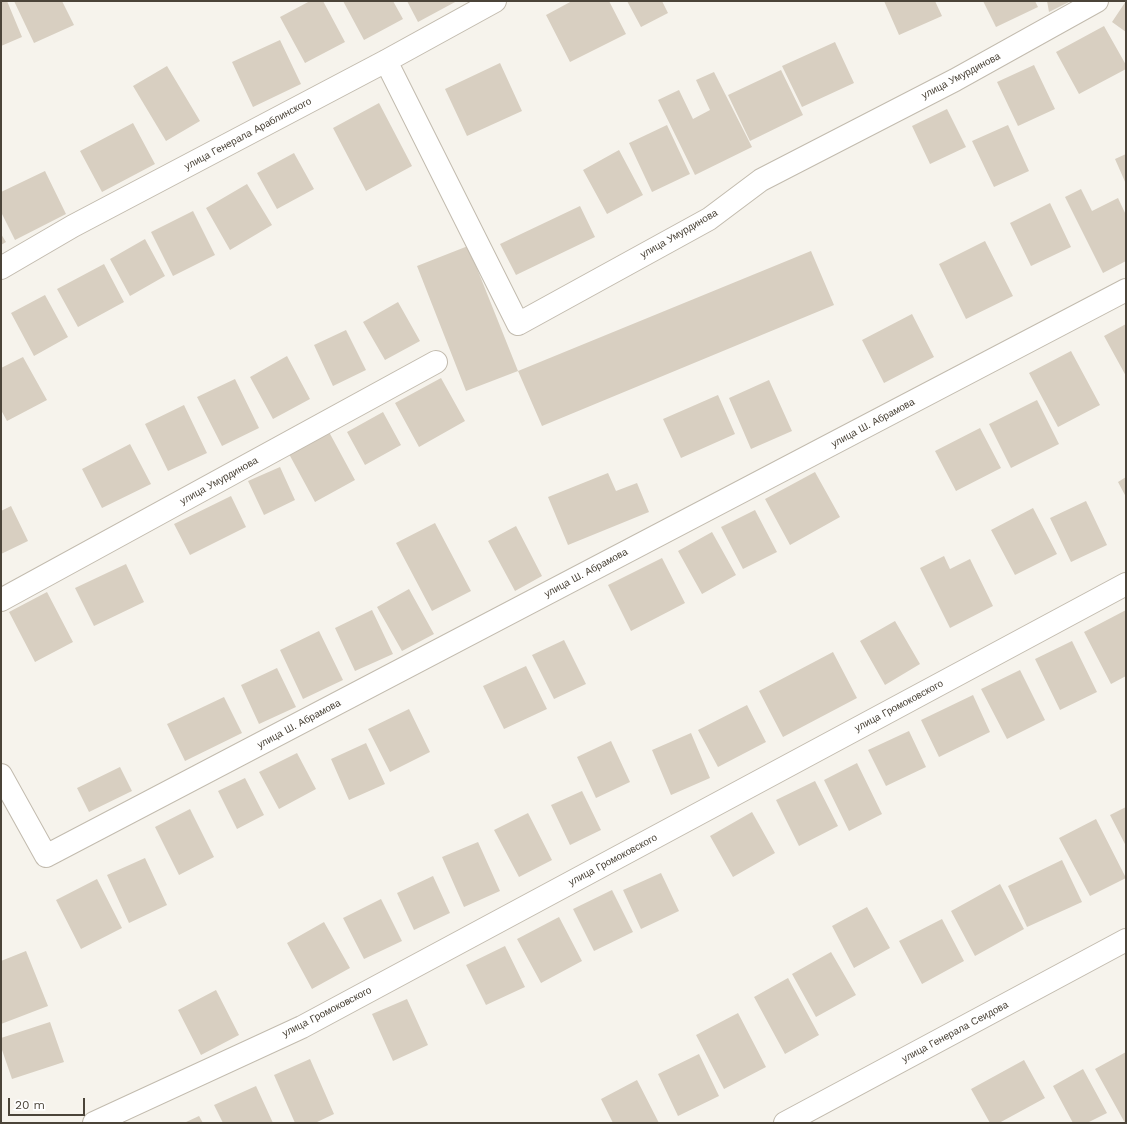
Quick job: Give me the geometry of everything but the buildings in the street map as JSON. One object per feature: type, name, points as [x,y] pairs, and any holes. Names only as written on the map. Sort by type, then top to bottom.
[{"type":"street","name":"улица Генерала Араблинского","points":[[1,268],[73,226],[495,1]]},
{"type":"street","name":"улица Умурдинова","points":[[386,60],[518,324],[709,219],[761,180],[955,80],[1097,1]]},
{"type":"street","name":"улица Ш. Абрамова","points":[[1,775],[46,856],[1126,290]]},
{"type":"street","name":"улица Умурдинова","points":[[1,600],[436,362]]},
{"type":"street","name":"улица Громоковского","points":[[94,1123],[302,1027],[1126,584]]},
{"type":"street","name":"улица Генерала Сеидова","points":[[785,1123],[1126,940]]}]
